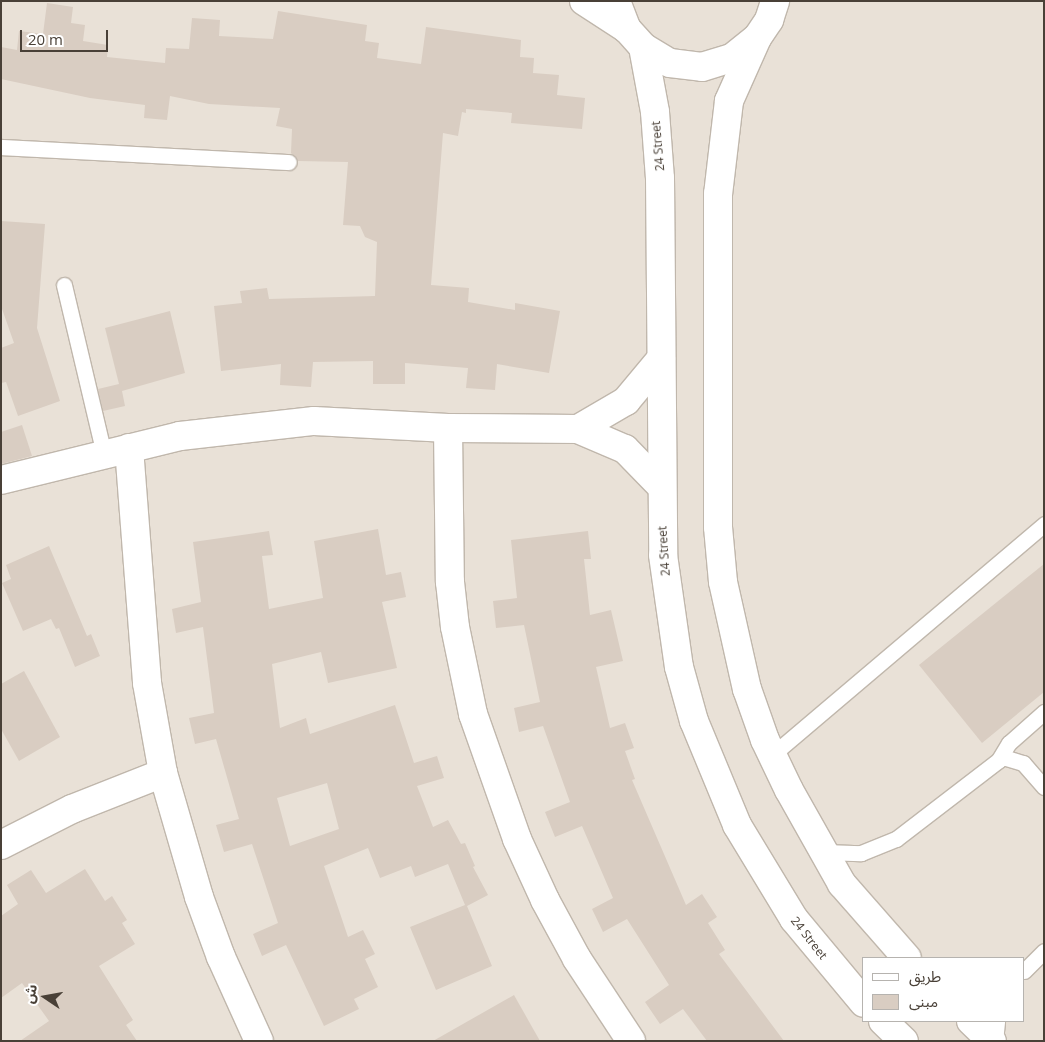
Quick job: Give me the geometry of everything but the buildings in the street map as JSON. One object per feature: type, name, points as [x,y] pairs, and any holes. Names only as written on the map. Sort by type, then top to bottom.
[{"type":"street","points":[[584,1],[670,63],[702,67],[732,58],[757,38]]},
{"type":"street","name":"24 Street","points":[[616,1],[635,38],[654,112],[660,178],[661,486],[669,611],[679,667],[714,774],[763,873],[816,948],[862,1001]]},
{"type":"street","points":[[775,1],[769,20],[757,38],[729,101],[721,160],[717,226],[718,527],[723,582],[732,636],[747,689],[772,755],[823,852],[865,914],[905,957]]},
{"type":"street","points":[[578,429],[626,401],[661,359]]},
{"type":"street","points":[[1,480],[117,451],[232,428],[314,421],[448,428],[578,429],[625,449],[661,486]]},
{"type":"street","points":[[448,428],[450,582],[457,635],[473,714],[517,839],[545,900],[576,959],[631,1041]]},
{"type":"street","points":[[117,451],[146,674],[163,774],[199,897],[221,957],[259,1041]]},
{"type":"street","points":[[1,845],[72,809],[163,774]]},
{"type":"street","points":[[884,1022],[904,1041]]},
{"type":"street","points":[[972,1022],[994,1041]]},
{"type":"lane","points":[[1,147],[289,162]]},
{"type":"lane","points":[[64,285],[117,451]]},
{"type":"lane","points":[[772,755],[1044,524]]},
{"type":"lane","points":[[998,761],[1009,743],[1044,712]]},
{"type":"lane","points":[[823,852],[861,853],[896,839],[1003,757],[1017,759],[1044,787]]},
{"type":"lane","points":[[1025,970],[1044,951]]},
{"type":"lane","points":[[994,1041],[997,1022]]},
{"type":"shaded area","points":[[1,1],[1044,1],[1044,1041],[1,1041]]}]
